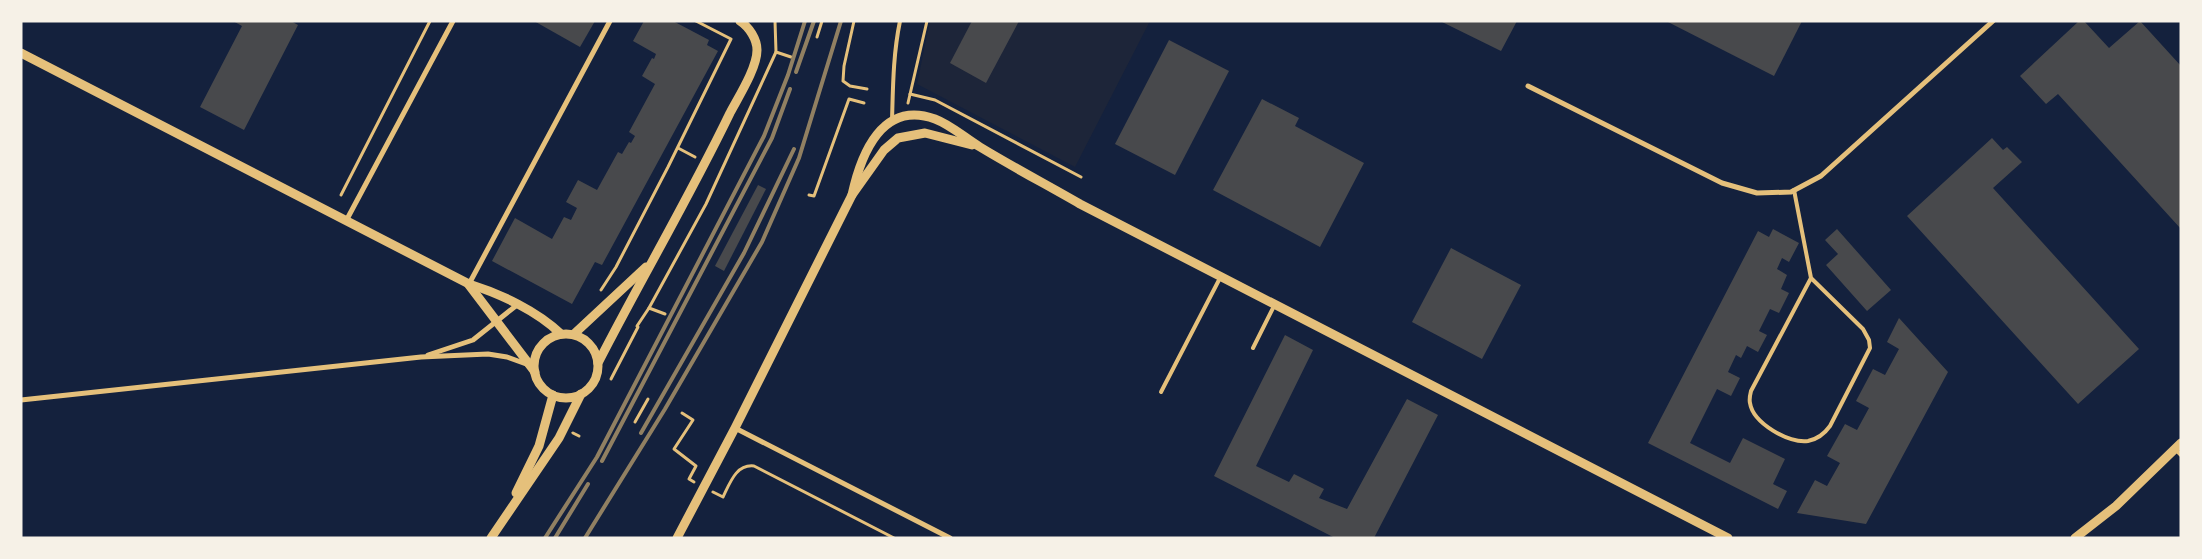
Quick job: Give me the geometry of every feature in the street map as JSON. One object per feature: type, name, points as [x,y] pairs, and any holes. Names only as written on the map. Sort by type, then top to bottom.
[{"type":"street","points":[[346,222],[453,21]]},
{"type":"street","points":[[469,284],[610,21]]},
{"type":"street","points":[[491,538],[559,438],[581,394],[594,381],[598,363],[621,316],[706,163],[752,68],[757,50],[754,36],[745,24],[740,21]]},
{"type":"street","points":[[1528,86],[1722,183],[1757,193],[1794,190],[1821,176],[1993,21]]},
{"type":"street","points":[[21,53],[346,222],[469,284],[517,305],[549,322],[561,334]]},
{"type":"street","points":[[852,194],[858,167],[867,148],[877,134],[892,121],[905,115],[918,115],[936,119],[978,146],[1080,204],[1728,538]]},
{"type":"street","points":[[677,538],[735,428],[852,194],[884,150],[898,138],[925,133],[978,146]]},
{"type":"street","points":[[574,334],[653,260]]},
{"type":"street","points":[[469,284],[532,369],[545,390],[553,395],[572,397],[581,394]]},
{"type":"street","points":[[421,357],[473,340],[517,305]]},
{"type":"street","points":[[532,369],[543,344],[551,337],[561,334],[574,334],[591,345],[596,353],[598,363]]},
{"type":"street","points":[[21,400],[421,357],[488,354],[507,357],[532,369]]},
{"type":"street","points":[[500,524],[540,446],[553,395]]},
{"type":"street","points":[[735,428],[950,538]]},
{"type":"street","points":[[2075,538],[2116,506],[2179,449]]},
{"type":"lane","points":[[892,121],[891,91],[895,47],[900,21]]},
{"type":"lane","points":[[1794,190],[1812,278],[1863,329],[1869,340],[1870,348],[1830,426],[1825,433],[1807,441],[1785,436],[1761,424],[1749,402],[1751,391],[1812,278]]},
{"type":"lane","points":[[1161,392],[1221,276]]},
{"type":"lane","points":[[1252,348],[1275,304]]},
{"type":"path","points":[[341,195],[430,21]]},
{"type":"path","points":[[596,298],[616,267],[678,148],[731,39],[696,21]]},
{"type":"path","points":[[611,379],[706,204],[776,52],[775,21]]},
{"type":"path","points":[[818,37],[822,21]]},
{"type":"path","points":[[854,21],[846,52],[843,81],[850,86],[867,89]]},
{"type":"path","points":[[927,21],[910,94],[935,100],[1082,177]]},
{"type":"path","points":[[776,52],[791,57]]},
{"type":"path","points":[[809,195],[814,196],[849,99],[864,103]]},
{"type":"path","points":[[678,148],[697,158]]},
{"type":"path","points":[[649,308],[665,314]]},
{"type":"path","points":[[633,324],[638,327]]},
{"type":"path","points":[[635,422],[648,399]]},
{"type":"path","points":[[682,413],[693,420],[674,449],[696,466],[689,479]]},
{"type":"path","points":[[723,497],[736,472],[748,466],[754,466],[894,538]]},
{"type":"shaded area","points":[[930,21],[1150,21],[1075,167],[917,84]]},
{"type":"building","points":[[233,21],[291,21],[298,25],[244,130],[200,107],[242,26]]},
{"type":"building","points":[[534,21],[595,21],[580,47]]},
{"type":"building","points":[[644,21],[673,21],[709,40],[707,45],[718,51],[602,265],[595,262],[572,304],[492,261],[515,218],[552,239],[564,217],[571,220],[577,208],[566,202],[578,180],[597,190],[618,152],[622,154],[629,142],[631,143],[635,136],[629,132],[655,84],[642,76],[656,54],[633,41]]},
{"type":"building","points":[[972,21],[1019,21],[986,83],[950,63]]},
{"type":"building","points":[[1440,21],[1517,21],[1501,51]]},
{"type":"building","points":[[1666,21],[1802,21],[1774,76]]},
{"type":"building","points":[[2079,21],[2084,21],[2109,48],[2140,21],[2181,66],[2181,229],[2058,94],[2046,104],[2020,76]]},
{"type":"building","points":[[1169,40],[1229,71],[1175,175],[1115,144]]},
{"type":"building","points":[[1262,99],[1299,118],[1295,126],[1364,163],[1320,247],[1213,190]]},
{"type":"building","points":[[1992,138],[2003,150],[2007,147],[2022,162],[1993,188],[2139,349],[2078,404],[1907,216]]},
{"type":"building","points":[[758,185],[766,189],[724,271],[715,266]]},
{"type":"building","points":[[1773,229],[1799,243],[1789,262],[1782,258],[1777,269],[1787,275],[1781,289],[1789,293],[1779,313],[1770,309],[1759,331],[1767,335],[1758,352],[1747,346],[1741,358],[1736,355],[1728,372],[1740,378],[1731,396],[1717,389],[1690,443],[1730,463],[1743,438],[1785,459],[1773,484],[1787,491],[1778,509],[1648,443],[1758,231],[1769,237]]},
{"type":"building","points":[[1837,229],[1891,290],[1867,311],[1826,265],[1838,254],[1825,240]]},
{"type":"building","points":[[1451,248],[1521,285],[1482,359],[1412,322]]},
{"type":"building","points":[[1899,318],[1948,372],[1866,524],[1797,513],[1815,480],[1827,486],[1840,463],[1827,456],[1845,424],[1857,430],[1869,408],[1856,401],[1873,369],[1885,375],[1899,349],[1887,342]]},
{"type":"building","points":[[1285,335],[1313,350],[1256,466],[1289,482],[1294,474],[1324,489],[1319,498],[1347,509],[1407,399],[1438,415],[1374,538],[1335,538],[1214,476]]},
{"type":"railway","points":[[545,538],[597,457],[764,136],[788,75],[805,21]]},
{"type":"railway","points":[[796,72],[814,21]]},
{"type":"railway","points":[[585,538],[665,409],[762,242],[799,158],[841,21]]},
{"type":"railway","points":[[602,461],[772,138],[790,89]]},
{"type":"railway","points":[[641,433],[744,253],[794,149]]},
{"type":"railway","points":[[555,538],[588,484]]}]
